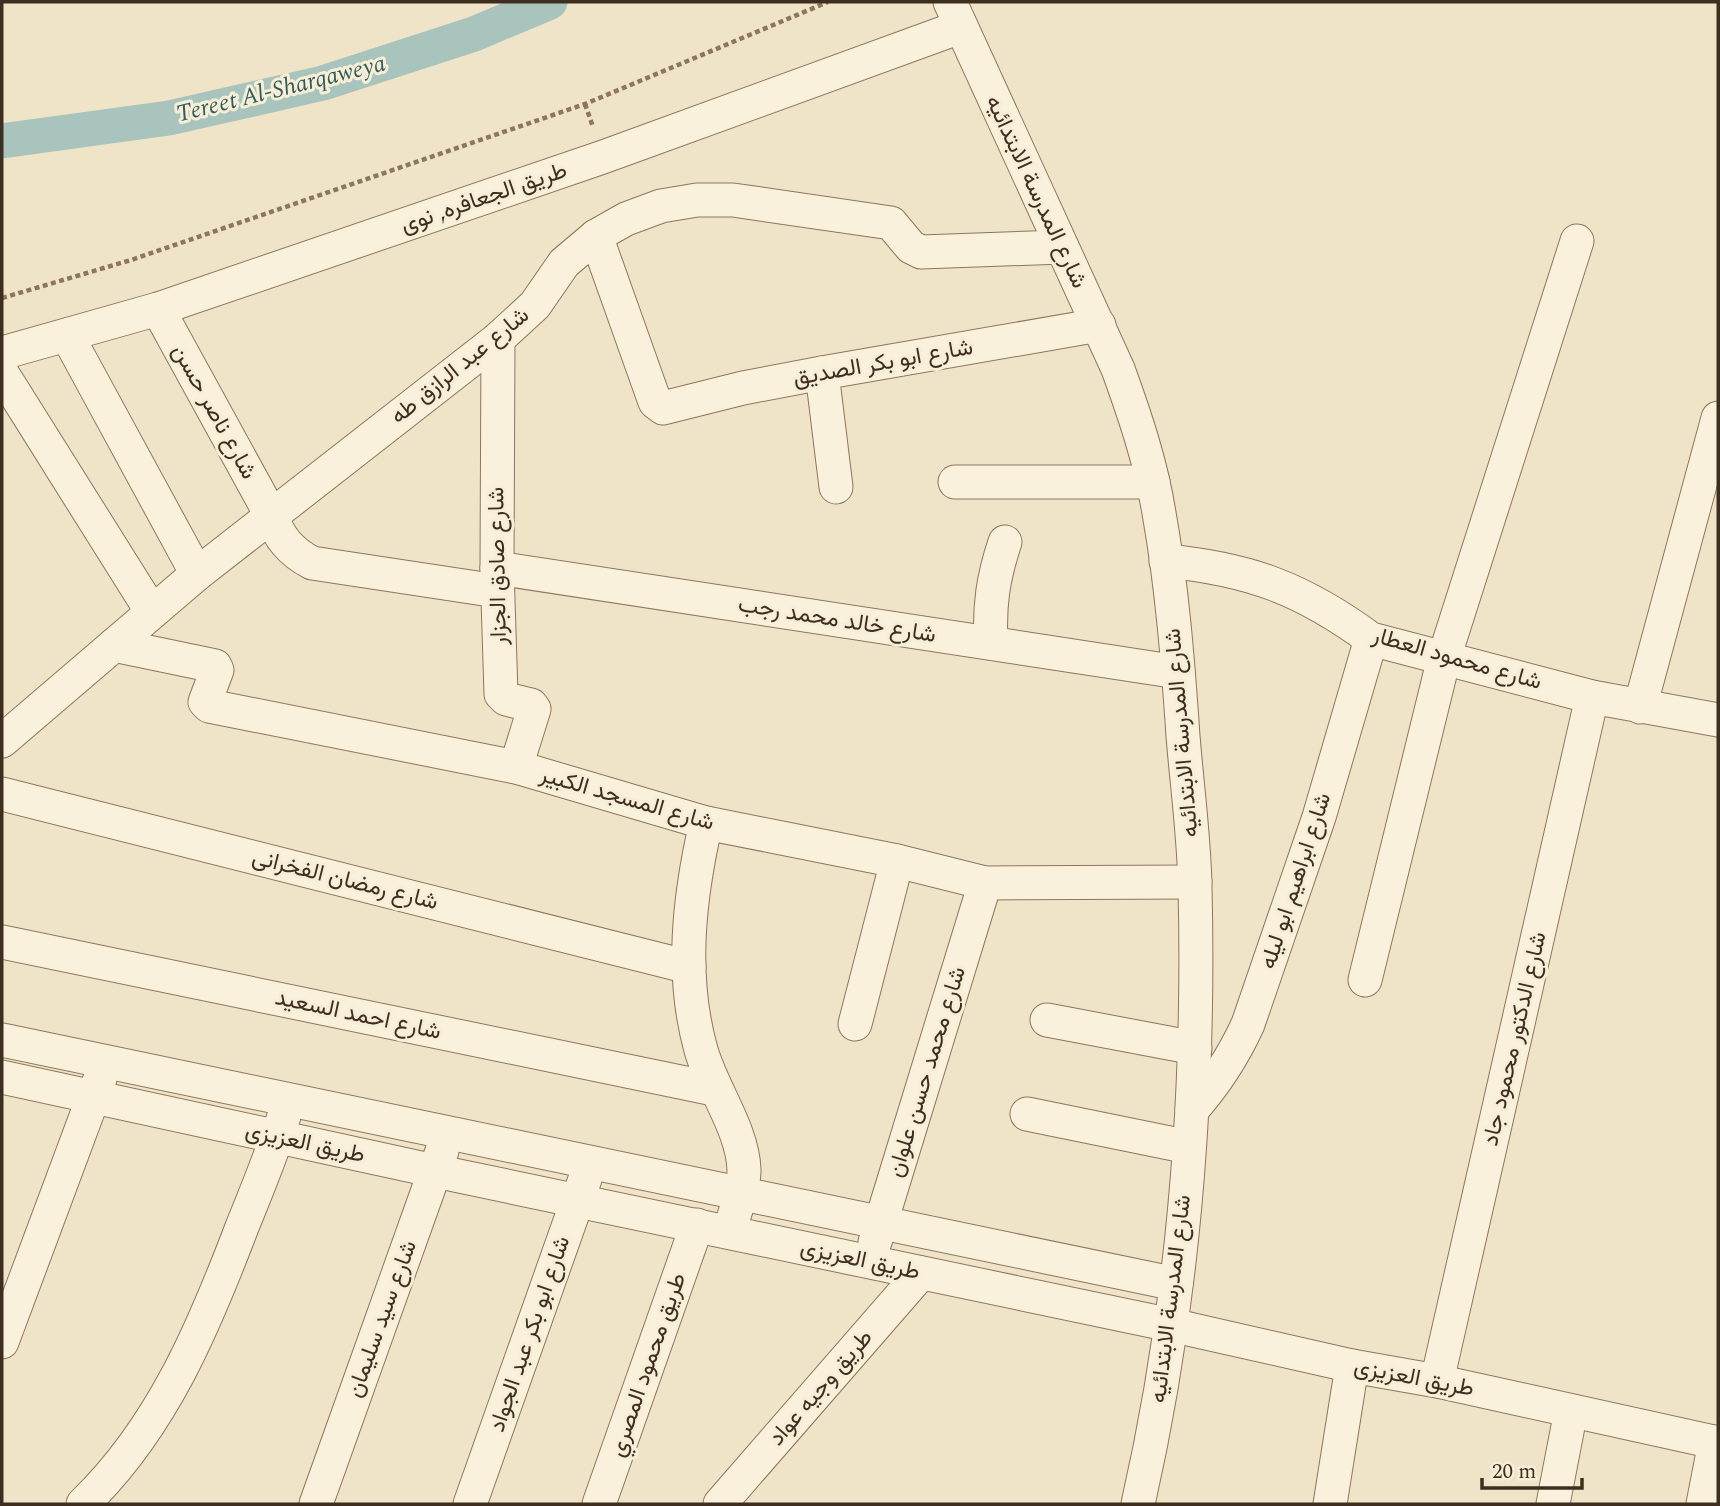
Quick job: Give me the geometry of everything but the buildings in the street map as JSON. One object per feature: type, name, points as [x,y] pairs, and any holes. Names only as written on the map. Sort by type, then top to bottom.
[{"type":"street","name":"شارع المدرسة الابتدائيه","points":[[955,15],[1099,325],[1135,416],[1153,482],[1166,561],[1195,883],[1195,1048],[1189,1147],[1171,1325],[1160,1398],[1138,1504]]},
{"type":"street","name":"طريق الجعافره, نوى","points":[[2,353],[158,309],[603,157],[955,15]]},
{"type":"street","name":"شارع عبد الرازق طه","points":[[6,728],[114,645],[271,515],[498,339],[535,304],[564,262],[596,236],[626,219],[660,206],[697,200],[733,200],[891,223],[911,247],[921,252],[1062,247]]},
{"type":"street","name":"شارع ابو بكر الصديق","points":[[596,236],[655,402],[663,408],[743,388],[1099,325]]},
{"type":"street","points":[[1365,980],[1444,658],[1577,241]]},
{"type":"street","name":"شارع ناصر حسن","points":[[158,309],[271,515],[276,530],[285,544],[298,555],[312,564],[497,580]]},
{"type":"street","points":[[67,335],[197,574]]},
{"type":"street","name":"شارع صادق الجزار","points":[[498,339],[497,580],[501,694],[506,699],[531,705],[534,709],[516,767]]},
{"type":"street","points":[[2,373],[152,612]]},
{"type":"street","points":[[822,373],[836,487]]},
{"type":"street","points":[[1640,707],[1718,418]]},
{"type":"street","points":[[955,482],[1153,482]]},
{"type":"street","points":[[990,643],[989,608],[994,574],[1005,542]]},
{"type":"street","name":"شارع محمود العطار","points":[[1166,561],[1206,565],[1277,583],[1321,605],[1371,639],[1592,697],[1718,720]]},
{"type":"street","name":"شارع خالد محمد رجب","points":[[497,580],[990,643],[1178,672]]},
{"type":"street","name":"شارع ابراهيم ابو ليله","points":[[1192,1110],[1215,1084],[1234,1056],[1248,1024],[1319,817],[1371,639]]},
{"type":"street","name":"شارع المسجد الكبير","points":[[114,645],[215,666],[217,670],[205,702],[209,706],[516,767],[706,823],[897,861],[985,883],[1195,883]]},
{"type":"street","name":"شارع الدكتور محمود جاد","points":[[1437,1381],[1592,697]]},
{"type":"street","name":"شارع رمضان الفخرانى","points":[[2,794],[689,967]]},
{"type":"street","points":[[706,823],[696,868],[690,917],[689,967],[692,1009],[701,1050],[740,1146],[744,1172],[741,1195],[730,1232]]},
{"type":"street","points":[[855,1024],[897,861]]},
{"type":"street","name":"شارع محمد حسن علوان","points":[[869,1262],[985,883]]},
{"type":"street","name":"شارع احمد السعيد","points":[[2,942],[715,1089]]},
{"type":"street","points":[[1047,1020],[1195,1048]]},
{"type":"street","name":"طريق العزيزى","points":[[2,1040],[448,1135],[1176,1284]]},
{"type":"street","points":[[2,1342],[94,1098],[104,1063]]},
{"type":"street","name":"طريق العزيزى","points":[[2,1077],[1171,1325],[1352,1366],[1437,1381],[1716,1443]]},
{"type":"street","points":[[83,1504],[106,1483],[165,1402],[213,1305],[289,1101]]},
{"type":"street","points":[[1027,1114],[1189,1147]]},
{"type":"street","name":"شارع سيد سليمان","points":[[316,1504],[448,1135]]},
{"type":"street","name":"شارع ابو بكر عبد الجواد","points":[[470,1504],[590,1164]]},
{"type":"street","name":"طريق محمود المصري","points":[[599,1504],[696,1225]]},
{"type":"street","name":"طريق وجيه عواد","points":[[720,1504],[921,1273]]},
{"type":"street","points":[[1330,1504],[1352,1366]]},
{"type":"street","points":[[1553,1504],[1571,1411]]},
{"type":"street","points":[[1703,1504],[1716,1443]]},
{"type":"path","points":[[2,298],[131,260],[585,104],[828,2]]},
{"type":"waterway","name":"Tereet Al-Sharqaweya","points":[[2,141],[169,118],[323,83],[474,34],[550,2]]}]
